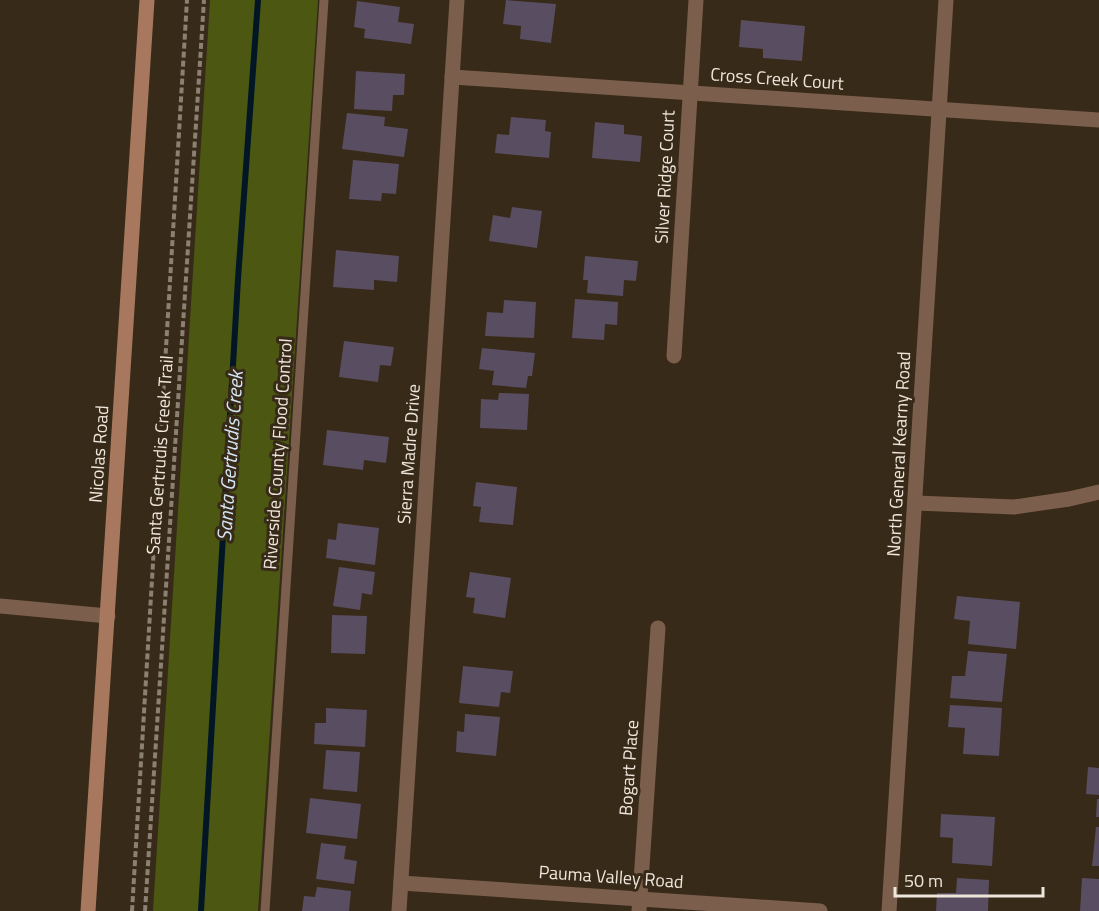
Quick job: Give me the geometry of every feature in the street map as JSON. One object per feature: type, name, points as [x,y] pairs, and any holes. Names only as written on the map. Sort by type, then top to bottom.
[{"type":"main road","name":"Nicolas Road","points":[[88,911],[147,0]]},
{"type":"street","name":"Sierra Madre Drive","points":[[399,911],[457,0]]},
{"type":"street","name":"Silver Ridge Court","points":[[674,356],[696,0]]},
{"type":"street","name":"North General Kearny Road","points":[[889,911],[946,0]]},
{"type":"street","name":"Cross Creek Court","points":[[452,77],[1099,120]]},
{"type":"street","points":[[916,503],[1014,507],[1099,492]]},
{"type":"street","points":[[0,606],[108,616]]},
{"type":"street","name":"Bogart Place","points":[[640,905],[657,628]]},
{"type":"street","name":"Pauma Valley Road","points":[[401,883],[640,905],[820,911]]},
{"type":"lane","name":"Riverside County Flood Control","points":[[265,911],[324,0]]},
{"type":"path","points":[[132,911],[187,0]]},
{"type":"path","name":"Santa Gertrudis Creek Trail","points":[[145,911],[204,0]]},
{"type":"green space","points":[[210,0],[318,0],[258,911],[153,911]]},
{"type":"building","points":[[506,0],[556,4],[551,43],[520,39],[521,26],[503,24]]},
{"type":"building","points":[[357,1],[400,7],[398,22],[414,24],[411,44],[364,38],[365,29],[354,27]]},
{"type":"building","points":[[741,20],[805,26],[802,61],[763,58],[763,49],[739,47]]},
{"type":"building","points":[[356,71],[405,74],[404,95],[393,95],[392,111],[354,109]]},
{"type":"building","points":[[347,113],[385,117],[384,126],[408,129],[404,157],[342,149]]},
{"type":"building","points":[[511,117],[546,120],[545,131],[551,132],[549,158],[495,153],[497,134],[509,135]]},
{"type":"building","points":[[595,122],[624,125],[624,134],[642,136],[640,162],[592,158]]},
{"type":"building","points":[[353,160],[399,164],[396,194],[382,193],[381,201],[349,199]]},
{"type":"building","points":[[512,207],[542,211],[537,248],[489,241],[493,215],[510,218]]},
{"type":"building","points":[[336,250],[399,256],[397,282],[374,280],[374,290],[333,287]]},
{"type":"building","points":[[585,256],[638,261],[636,281],[624,280],[623,296],[587,293],[588,280],[583,280]]},
{"type":"building","points":[[575,299],[618,302],[617,325],[605,324],[604,340],[572,338]]},
{"type":"building","points":[[504,300],[536,302],[534,338],[485,336],[487,312],[503,313]]},
{"type":"building","points":[[344,341],[394,347],[391,366],[380,365],[378,382],[339,377]]},
{"type":"building","points":[[482,348],[535,353],[532,376],[528,376],[526,388],[492,385],[494,371],[479,369]]},
{"type":"building","points":[[499,393],[529,394],[527,430],[480,428],[481,399],[498,400]]},
{"type":"building","points":[[327,430],[389,437],[386,463],[364,460],[363,470],[323,465]]},
{"type":"building","points":[[476,482],[517,487],[513,525],[479,522],[481,507],[473,506]]},
{"type":"building","points":[[338,523],[379,528],[375,565],[326,558],[328,539],[336,540]]},
{"type":"building","points":[[339,567],[375,572],[372,595],[362,593],[360,610],[333,606]]},
{"type":"building","points":[[470,572],[511,578],[505,618],[473,613],[475,598],[466,597]]},
{"type":"building","points":[[957,596],[1020,602],[1016,649],[968,644],[970,621],[954,619]]},
{"type":"building","points":[[332,615],[367,616],[365,654],[331,653]]},
{"type":"building","points":[[968,651],[1007,654],[1002,702],[950,698],[952,676],[965,676]]},
{"type":"building","points":[[463,666],[513,671],[510,693],[501,692],[499,707],[459,703]]},
{"type":"building","points":[[950,705],[1002,708],[999,756],[963,754],[965,728],[948,727]]},
{"type":"building","points":[[326,708],[367,710],[365,747],[314,744],[315,723],[326,723]]},
{"type":"building","points":[[465,714],[500,717],[496,756],[456,752],[457,731],[464,732]]},
{"type":"building","points":[[326,750],[360,752],[357,792],[323,789]]},
{"type":"building","points":[[1088,767],[1099,768],[1099,795],[1086,794]]},
{"type":"building","points":[[310,798],[361,804],[357,839],[306,833]]},
{"type":"building","points":[[1097,799],[1099,799],[1099,817],[1096,817]]},
{"type":"building","points":[[941,814],[995,817],[992,866],[952,863],[953,838],[940,837]]},
{"type":"building","points":[[1096,827],[1099,827],[1099,866],[1092,866]]},
{"type":"building","points":[[321,843],[346,846],[344,859],[357,861],[354,884],[316,879]]},
{"type":"building","points":[[957,878],[989,880],[988,911],[936,911],[937,893],[956,893]]},
{"type":"building","points":[[1082,878],[1099,879],[1099,911],[1080,911]]},
{"type":"building","points":[[317,887],[351,891],[349,911],[302,911],[304,896],[315,897]]},
{"type":"waterway","name":"Santa Gertrudis Creek","points":[[201,911],[238,279],[258,0]]}]
